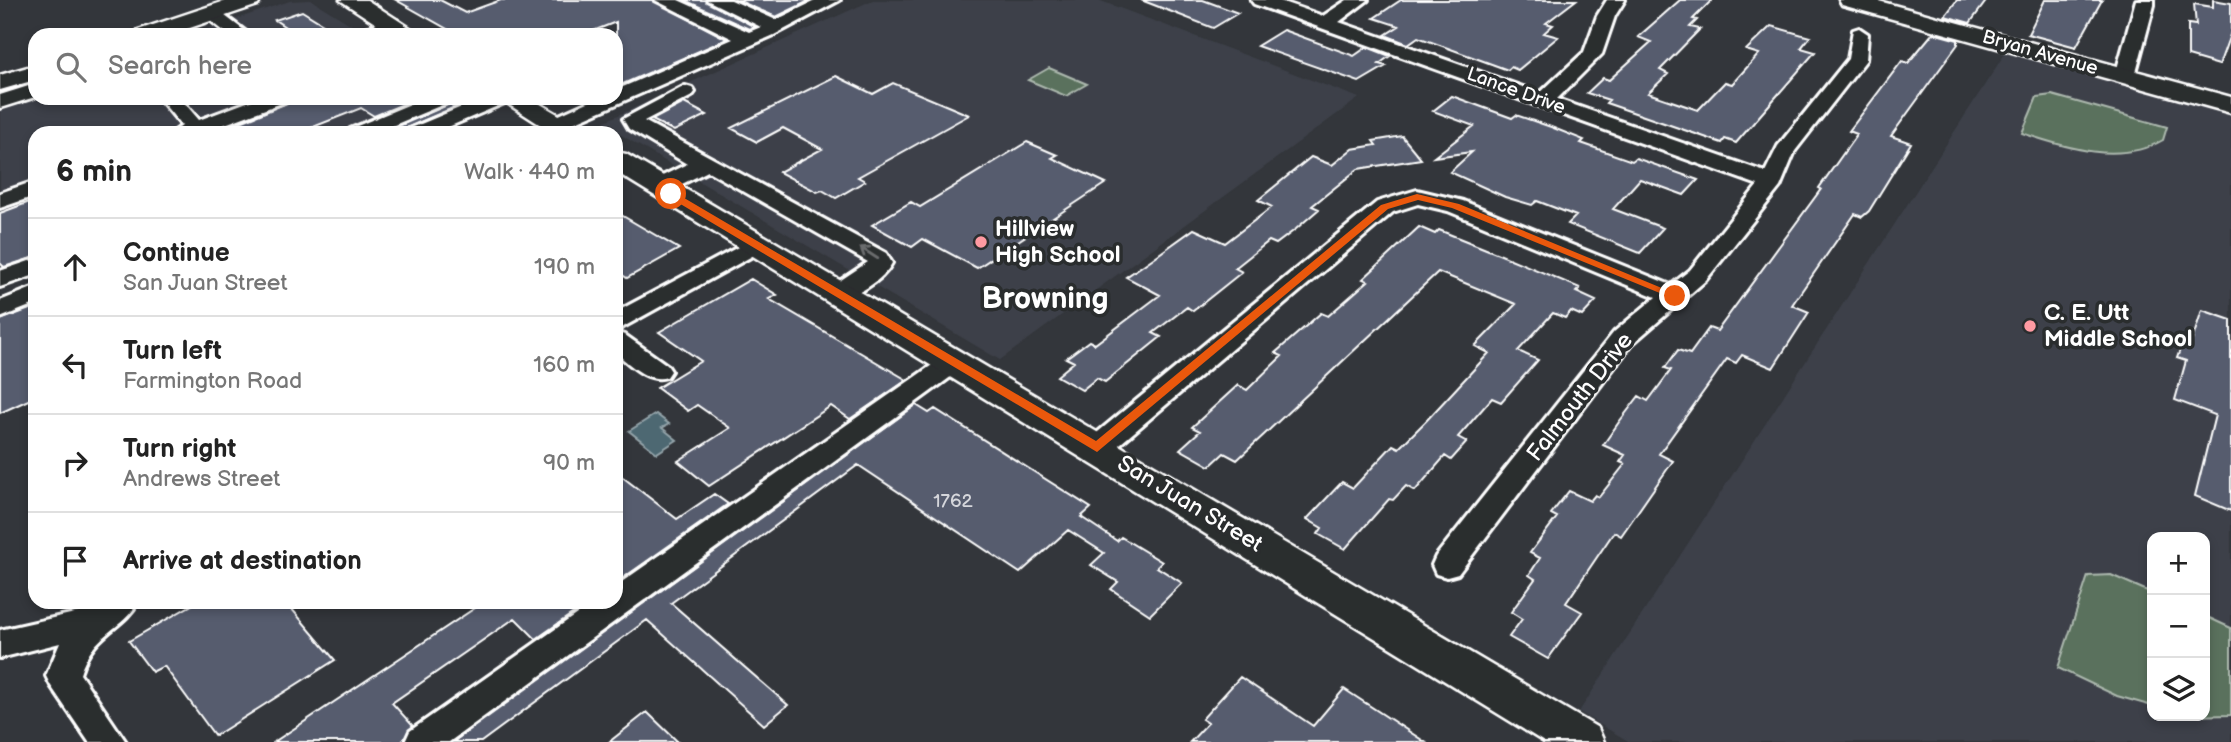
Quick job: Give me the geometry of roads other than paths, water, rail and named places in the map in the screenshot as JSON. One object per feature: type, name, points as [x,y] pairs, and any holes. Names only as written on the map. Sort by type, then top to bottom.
[{"type":"main road","points":[[166,28],[250,0]]},
{"type":"main road","points":[[351,0],[397,28]]},
{"type":"main road","name":"Bryan Avenue","points":[[1850,0],[2231,105]]},
{"type":"main road","points":[[0,83],[28,74]]},
{"type":"main road","points":[[524,105],[560,126]]},
{"type":"main road","name":"San Juan Street","points":[[623,168],[660,186],[1097,447],[1582,742]]},
{"type":"street","points":[[716,0],[764,33]]},
{"type":"street","points":[[623,95],[764,33],[831,0]]},
{"type":"street","name":"Lance Drive","points":[[1260,0],[1772,182]]},
{"type":"street","points":[[1325,23],[1359,0]]},
{"type":"street","points":[[1544,101],[1593,54],[1606,16],[1616,0]]},
{"type":"street","points":[[2125,76],[2135,36],[2147,9],[2145,0]]},
{"type":"street","name":"Falmouth Drive","points":[[1447,565],[1623,338],[1699,275],[1772,182],[1785,150],[1857,60],[1859,34]]},
{"type":"street","points":[[685,92],[633,119],[636,125],[878,258],[880,263],[877,269],[838,293]]},
{"type":"street","points":[[0,103],[28,93]]},
{"type":"street","points":[[180,105],[187,126]]},
{"type":"street","points":[[202,126],[258,105]]},
{"type":"street","points":[[374,126],[425,105]]},
{"type":"street","points":[[433,126],[483,105]]},
{"type":"street","points":[[566,126],[603,105]]},
{"type":"street","points":[[660,186],[703,164]]},
{"type":"street","points":[[0,201],[28,191]]},
{"type":"street","points":[[1097,447],[1385,207],[1417,197],[1455,206],[1675,296]]},
{"type":"street","points":[[623,319],[757,244]]},
{"type":"street","points":[[0,280],[28,269]]},
{"type":"street","points":[[0,310],[28,298]]},
{"type":"street","points":[[623,346],[659,371]]},
{"type":"street","points":[[623,598],[954,362]]},
{"type":"street","points":[[110,742],[63,676],[69,652],[92,622],[112,609]]},
{"type":"street","points":[[422,742],[608,609]]},
{"type":"street","points":[[0,644],[92,622]]},
{"type":"lane","points":[[664,0],[764,33]]},
{"type":"lane","points":[[210,13],[230,28]]},
{"type":"water","points":[[656,414],[669,424],[662,428],[677,440],[657,453],[629,431]]},
{"type":"place","name":"Hillview High School","points":[[981,242]]},
{"type":"place","name":"C. E. Utt Middle School","points":[[2030,326]]},
{"type":"district","name":"Browning","points":[[1045,299]]}]
